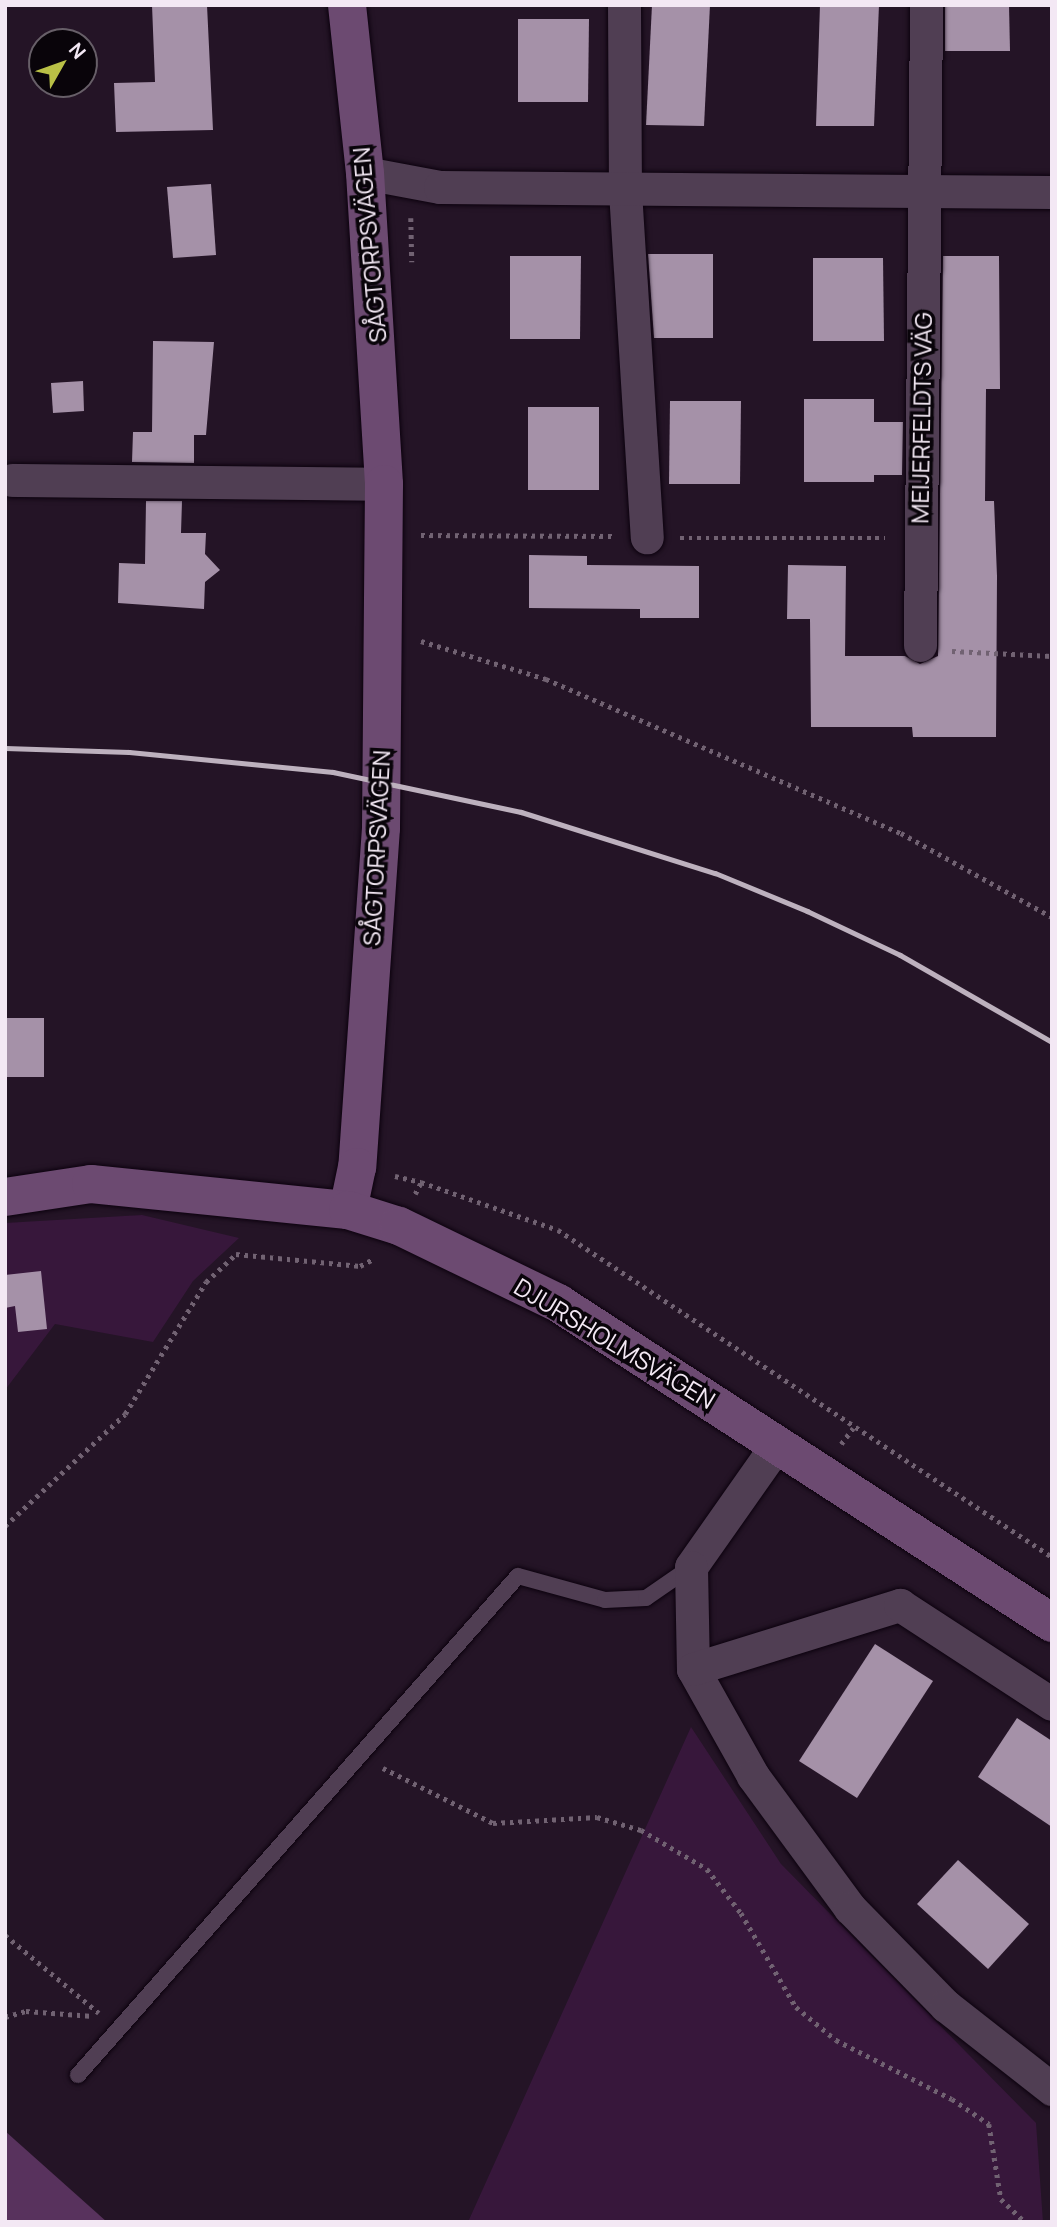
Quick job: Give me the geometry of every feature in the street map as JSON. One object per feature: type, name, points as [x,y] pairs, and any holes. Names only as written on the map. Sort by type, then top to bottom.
[{"type":"street","name":"SÅGTORPSVÄGEN","points":[[347,5],[365,173],[384,484],[380,629],[381,828],[357,1167],[348,1210]]},
{"type":"street","points":[[624,5],[625,191],[647,537]]},
{"type":"street","name":"MEIJERFELDTS VÄG","points":[[920,645],[918,539],[927,191],[926,5]]},
{"type":"street","points":[[365,173],[440,187],[625,191],[1052,192]]},
{"type":"street","points":[[12,480],[384,484]]},
{"type":"street","name":"DJURSHOLMSVÄGEN","points":[[5,1197],[91,1184],[348,1210],[399,1226],[558,1303],[778,1443],[1052,1623]]},
{"type":"street","points":[[778,1443],[691,1567],[693,1669],[753,1776],[850,1908],[946,2006],[1052,2089]]},
{"type":"street","points":[[693,1669],[900,1605],[1052,1703]]},
{"type":"lane","points":[[78,2075],[518,1576],[606,1600],[646,1598],[691,1567]]},
{"type":"path","points":[[420,535],[566,535]]},
{"type":"path","points":[[719,539],[918,539]]},
{"type":"path","points":[[380,629],[546,679],[901,834],[1052,917]]},
{"type":"path","points":[[920,645],[972,655],[1052,656]]},
{"type":"path","points":[[5,1526],[125,1414],[206,1282],[236,1254],[360,1266],[383,1253],[421,1182],[558,1230],[1052,1557]]},
{"type":"path","points":[[641,1830],[707,1869],[741,1913],[796,2007],[836,2040],[952,2099],[989,2124],[1001,2199],[1025,2222]]},
{"type":"path","points":[[5,2018],[26,2011],[104,2017]]},
{"type":"shaded area","points":[[142,1215],[239,1238],[193,1281],[153,1342],[55,1324],[5,1390],[5,1223]]},
{"type":"shaded area","points":[[691,1727],[781,1864],[1036,2123],[1043,2222],[468,2222]]},
{"type":"shaded area","points":[[5,2131],[107,2222],[5,2222]]},
{"type":"building","points":[[152,5],[207,5],[213,130],[116,132],[114,83],[155,82]]},
{"type":"building","points":[[652,5],[710,5],[704,126],[646,125]]},
{"type":"building","points":[[820,5],[879,5],[874,126],[816,126]]},
{"type":"building","points":[[945,5],[1009,5],[1010,51],[945,51]]},
{"type":"building","points":[[518,19],[589,19],[588,102],[518,102]]},
{"type":"building","points":[[211,184],[216,255],[173,258],[167,187]]},
{"type":"building","points":[[648,254],[713,254],[713,338],[654,338]]},
{"type":"building","points":[[510,256],[581,256],[580,339],[510,339]]},
{"type":"building","points":[[943,256],[999,256],[1000,389],[986,389],[985,501],[994,501],[997,576],[996,737],[913,737],[912,727],[811,727],[810,619],[787,619],[788,565],[846,566],[845,656],[905,656],[920,664],[938,656]]},
{"type":"building","points":[[813,258],[883,258],[884,341],[813,341]]},
{"type":"building","points":[[153,341],[214,342],[206,435],[194,435],[194,463],[132,462],[133,432],[152,432]]},
{"type":"building","points":[[83,381],[84,411],[53,413],[51,383]]},
{"type":"building","points":[[804,399],[874,399],[874,422],[903,422],[902,475],[874,475],[874,482],[804,482]]},
{"type":"building","points":[[670,401],[741,401],[740,484],[669,484]]},
{"type":"building","points":[[528,407],[599,407],[599,490],[528,490]]},
{"type":"building","points":[[146,501],[182,501],[181,533],[206,533],[205,554],[220,570],[205,582],[204,609],[118,603],[119,563],[145,564]]},
{"type":"building","points":[[529,555],[587,556],[587,565],[699,566],[699,618],[640,618],[640,609],[529,608]]},
{"type":"building","points":[[5,1018],[44,1018],[44,1077],[5,1077]]},
{"type":"building","points":[[41,1271],[47,1329],[18,1332],[15,1306],[5,1308],[5,1275]]},
{"type":"building","points":[[875,1644],[933,1681],[857,1798],[799,1761]]},
{"type":"building","points":[[1017,1718],[1052,1741],[1052,1827],[978,1777]]},
{"type":"building","points":[[958,1860],[1029,1924],[988,1969],[917,1904]]},
{"type":"railway","points":[[5,748],[129,752],[333,772],[521,812],[715,873],[807,911],[900,955],[1052,1042]]}]
